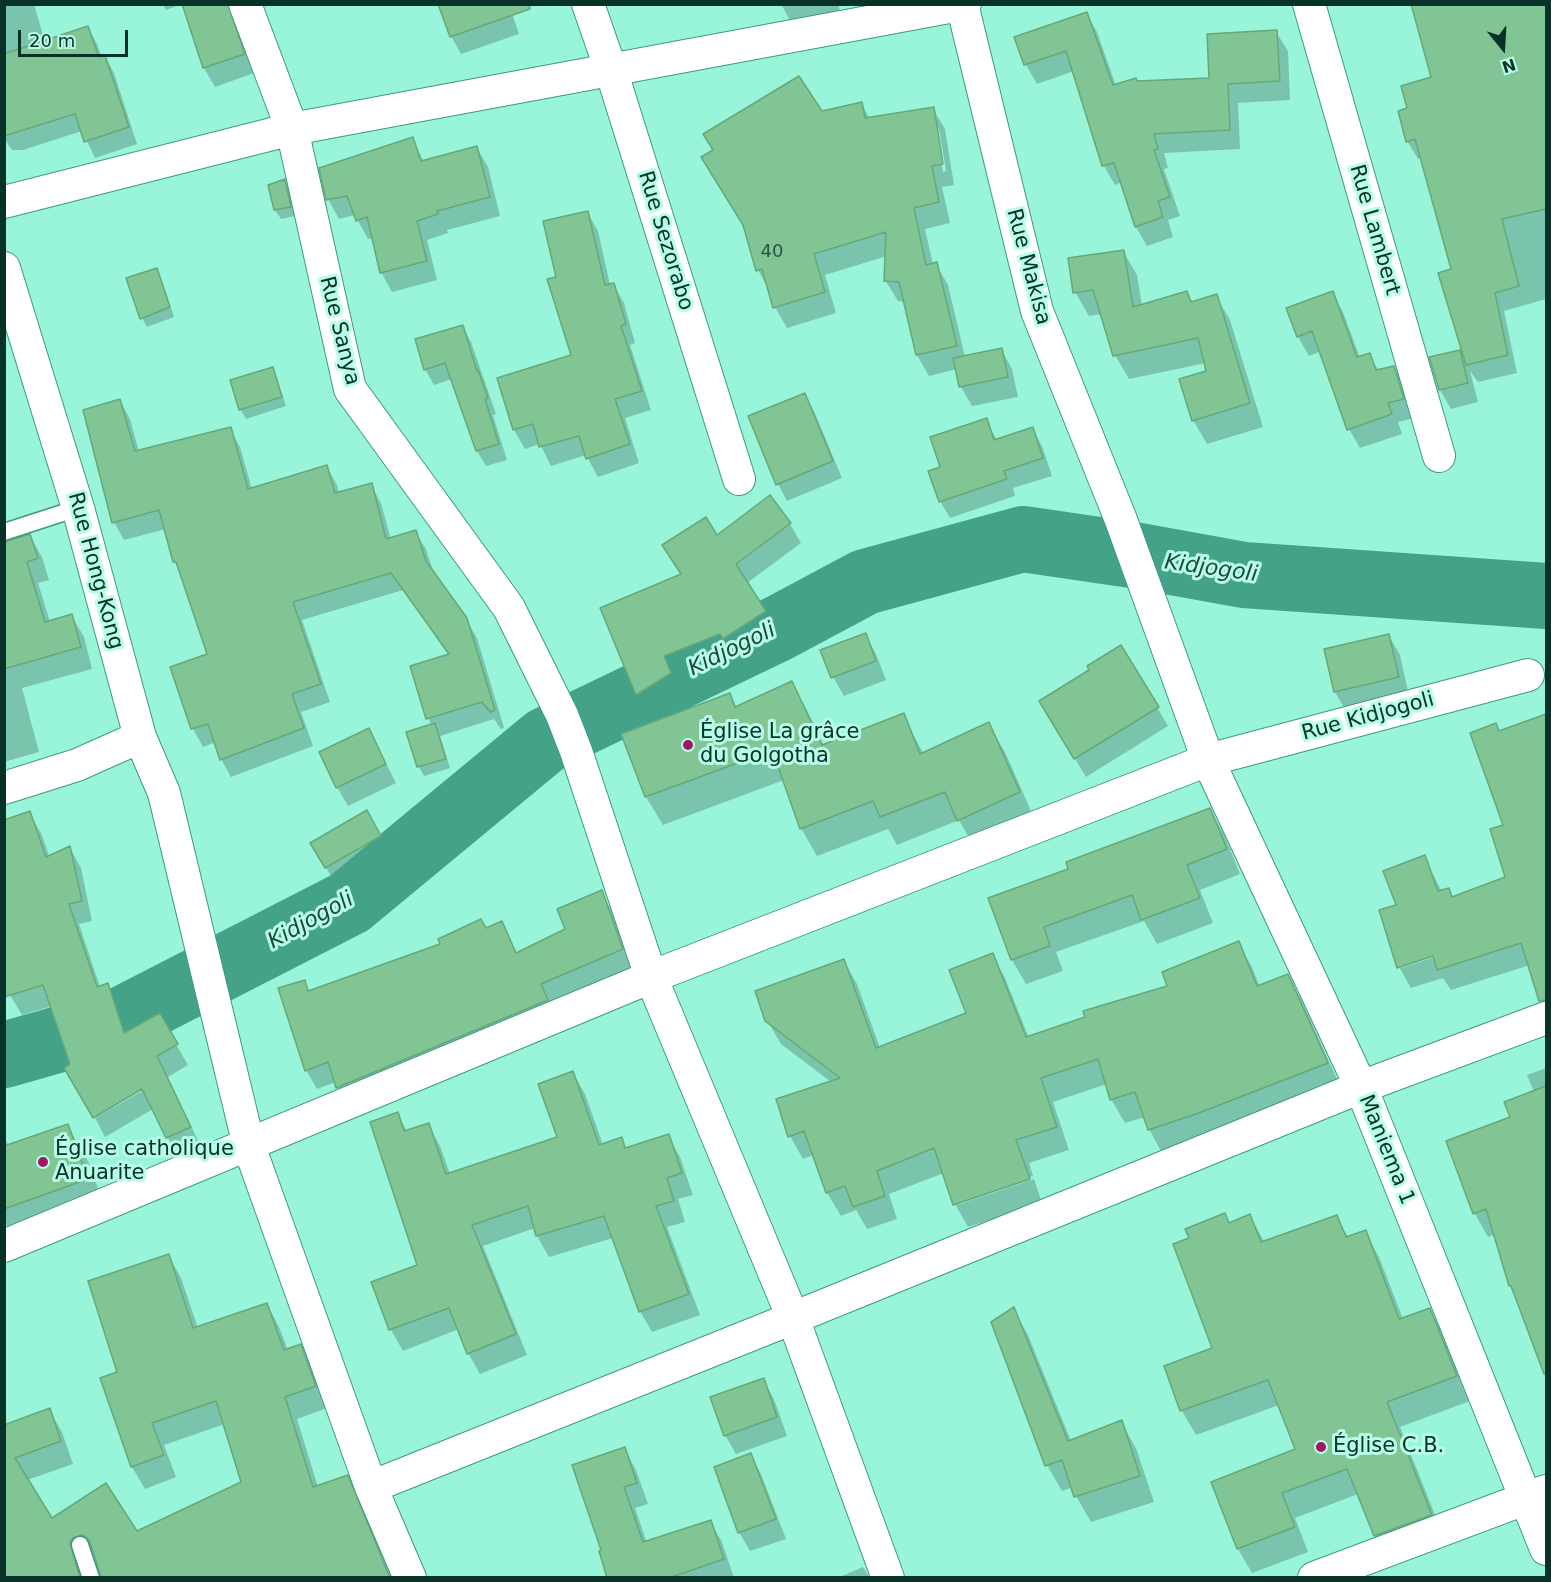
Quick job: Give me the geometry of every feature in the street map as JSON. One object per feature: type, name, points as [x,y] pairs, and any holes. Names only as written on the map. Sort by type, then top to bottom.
[{"type":"street","name":"Rue Sanya","points":[[245,4],[292,129],[350,389],[509,608],[562,715],[651,977],[793,1318],[888,1578]]},
{"type":"street","name":"Rue Sezorabo","points":[[588,4],[611,70],[739,479]]},
{"type":"street","name":"Rue Lambert","points":[[1309,4],[1439,456]]},
{"type":"street","points":[[4,202],[292,129],[964,5]]},
{"type":"street","name":"Rue Makisa","points":[[964,5],[1037,311],[1121,520],[1141,577]]},
{"type":"street","name":"Rue Hong-Kong","points":[[4,268],[78,508],[140,736],[164,793],[249,1146],[371,1487],[410,1578]]},
{"type":"street","name":"Maniema 1","points":[[1141,577],[1208,760],[1361,1087],[1537,1494],[1546,1549]]},
{"type":"street","name":"Rue Kidjogoli","points":[[4,1246],[651,977],[1208,760],[1528,675]]},
{"type":"street","points":[[4,788],[77,765],[140,736]]},
{"type":"street","points":[[371,1487],[1361,1087],[1546,1018]]},
{"type":"street","points":[[1314,1578],[1537,1494]]},
{"type":"lane","points":[[4,532],[78,508]]},
{"type":"lane","points":[[80,1545],[92,1578]]},
{"type":"building","points":[[182,4],[228,4],[245,54],[203,68]]},
{"type":"building","points":[[438,4],[529,4],[530,9],[450,37]]},
{"type":"building","points":[[1411,4],[1546,4],[1546,209],[1502,219],[1519,286],[1495,293],[1508,355],[1466,365],[1438,273],[1451,269],[1415,139],[1406,142],[1398,111],[1407,108],[1401,86],[1431,77]]},
{"type":"building","points":[[1087,12],[1113,85],[1136,78],[1137,81],[1209,78],[1207,34],[1277,30],[1280,81],[1228,84],[1230,130],[1154,134],[1158,149],[1154,150],[1170,197],[1158,201],[1163,217],[1135,227],[1114,163],[1102,166],[1066,51],[1024,65],[1014,37]]},
{"type":"building","points":[[88,26],[99,57],[105,55],[129,127],[84,142],[75,114],[4,136],[4,54]]},
{"type":"building","points":[[799,76],[822,111],[862,102],[865,118],[934,107],[943,164],[932,166],[939,202],[914,208],[926,265],[937,262],[957,346],[916,355],[899,282],[884,281],[886,232],[814,254],[825,292],[773,308],[762,269],[756,271],[743,225],[701,157],[713,150],[703,134]]},
{"type":"building","points":[[413,137],[421,161],[477,146],[490,197],[437,211],[438,214],[417,221],[427,261],[380,273],[367,217],[356,221],[347,196],[326,200],[319,168]]},
{"type":"building","points":[[285,179],[291,207],[274,210],[268,185]]},
{"type":"building","points":[[588,211],[605,285],[614,283],[626,324],[621,326],[642,391],[615,399],[630,444],[586,459],[579,436],[539,447],[533,424],[513,430],[497,378],[571,355],[547,279],[556,277],[543,221]]},
{"type":"building","points":[[1124,250],[1133,307],[1187,291],[1191,302],[1217,294],[1250,403],[1192,421],[1179,379],[1206,371],[1198,338],[1113,356],[1093,290],[1073,293],[1068,258]]},
{"type":"building","points":[[157,268],[170,307],[140,319],[126,278]]},
{"type":"building","points":[[1333,291],[1357,357],[1370,353],[1376,370],[1394,366],[1404,399],[1388,403],[1392,414],[1347,430],[1312,331],[1297,337],[1286,308]]},
{"type":"building","points":[[463,325],[488,398],[485,399],[499,444],[476,451],[445,363],[424,370],[415,339]]},
{"type":"building","points":[[1002,348],[1008,377],[959,387],[953,358]]},
{"type":"building","points":[[1460,350],[1468,383],[1439,390],[1429,357]]},
{"type":"building","points":[[273,367],[282,397],[239,410],[230,380]]},
{"type":"building","points":[[805,393],[833,461],[776,485],[748,416]]},
{"type":"building","points":[[120,399],[135,451],[231,427],[248,489],[327,465],[335,493],[372,483],[386,539],[416,530],[426,561],[467,618],[495,710],[490,712],[482,702],[426,719],[410,666],[449,654],[391,573],[293,602],[321,684],[292,694],[304,728],[220,760],[208,724],[191,729],[170,667],[207,654],[176,562],[173,562],[159,510],[112,523],[83,410]]},
{"type":"building","points":[[987,418],[994,440],[1033,427],[1043,458],[1004,471],[1007,479],[939,502],[928,471],[940,467],[930,437]]},
{"type":"building","points":[[770,495],[791,523],[736,564],[766,611],[723,639],[720,634],[664,656],[671,673],[636,695],[600,608],[681,574],[662,545],[706,517],[717,535]]},
{"type":"building","points":[[30,534],[38,558],[27,562],[45,622],[72,614],[81,647],[4,669],[4,542]]},
{"type":"building","points":[[866,633],[876,661],[831,678],[820,650]]},
{"type":"building","points":[[1389,634],[1399,677],[1334,692],[1324,649]]},
{"type":"building","points":[[1121,645],[1159,707],[1074,759],[1039,701],[1089,670],[1087,666]]},
{"type":"building","points":[[792,681],[822,745],[904,713],[920,754],[989,722],[1020,792],[957,821],[945,792],[880,817],[873,801],[800,829],[776,761],[773,763],[768,752],[645,797],[621,734],[730,693],[735,707]]},
{"type":"building","points":[[1546,714],[1546,1000],[1539,1001],[1521,943],[1437,970],[1433,956],[1397,968],[1379,910],[1396,905],[1383,871],[1425,855],[1438,891],[1449,888],[1452,897],[1505,877],[1490,829],[1503,825],[1470,733],[1496,723],[1499,731]]},
{"type":"building","points":[[435,723],[446,759],[417,767],[406,732]]},
{"type":"building","points":[[369,728],[386,764],[336,788],[319,752]]},
{"type":"building","points":[[1210,808],[1227,849],[1187,865],[1200,898],[1141,920],[1132,895],[1044,927],[1050,946],[1011,960],[988,898],[1068,869],[1066,862]]},
{"type":"building","points":[[367,810],[381,836],[325,868],[310,843]]},
{"type":"building","points":[[30,811],[46,857],[70,846],[82,901],[69,904],[97,987],[108,983],[124,1033],[160,1013],[178,1044],[157,1056],[191,1127],[166,1138],[142,1089],[93,1118],[64,1068],[70,1064],[43,985],[4,997],[4,820]]},
{"type":"building","points":[[602,890],[623,949],[541,984],[548,1000],[336,1088],[328,1062],[305,1071],[278,988],[305,980],[308,991],[440,944],[438,939],[481,919],[486,928],[502,921],[516,953],[565,929],[557,909]]},
{"type":"building","points":[[1239,941],[1257,986],[1288,974],[1328,1063],[1148,1130],[1135,1092],[1110,1100],[1098,1059],[1041,1078],[1057,1127],[1016,1140],[1030,1179],[953,1205],[934,1148],[877,1171],[885,1196],[853,1207],[845,1186],[826,1193],[804,1131],[788,1137],[776,1099],[840,1078],[765,1021],[755,991],[844,959],[876,1048],[966,1013],[949,970],[993,953],[1026,1037],[1085,1017],[1083,1011],[1167,986],[1162,972]]},
{"type":"building","points":[[573,1071],[599,1145],[622,1137],[625,1148],[669,1134],[682,1173],[667,1178],[674,1201],[656,1206],[689,1294],[639,1312],[604,1216],[536,1236],[528,1206],[472,1225],[516,1334],[467,1354],[449,1308],[389,1330],[371,1282],[417,1265],[370,1122],[398,1112],[404,1131],[429,1123],[446,1174],[557,1137],[538,1084]]},
{"type":"building","points":[[1546,1086],[1546,1373],[1544,1374],[1511,1286],[1509,1286],[1486,1209],[1473,1214],[1446,1141],[1510,1117],[1504,1102]]},
{"type":"building","name":"Église catholique Anuarite","points":[[68,1124],[88,1179],[4,1209],[4,1146]]},
{"type":"building","points":[[1225,1213],[1229,1223],[1250,1214],[1261,1242],[1337,1215],[1346,1237],[1366,1230],[1399,1319],[1430,1308],[1457,1376],[1387,1402],[1432,1515],[1374,1536],[1347,1469],[1282,1493],[1295,1527],[1237,1549],[1211,1482],[1295,1449],[1268,1380],[1180,1411],[1164,1366],[1212,1348],[1173,1244],[1189,1238],[1185,1229]]},
{"type":"building","points":[[169,1254],[193,1328],[267,1303],[284,1350],[301,1344],[316,1386],[285,1397],[313,1487],[348,1475],[390,1578],[101,1578],[90,1542],[82,1535],[73,1538],[70,1543],[80,1578],[4,1578],[4,1425],[50,1408],[61,1441],[15,1458],[52,1518],[106,1483],[137,1531],[241,1482],[216,1401],[152,1423],[164,1455],[131,1467],[100,1378],[117,1372],[88,1281]]},
{"type":"building","points":[[1014,1307],[1068,1441],[1122,1420],[1140,1476],[1074,1497],[1062,1460],[1045,1466],[991,1322]]},
{"type":"building","points":[[764,1378],[777,1417],[724,1436],[710,1397]]},
{"type":"building","points":[[625,1447],[637,1483],[624,1487],[643,1542],[711,1520],[724,1559],[669,1578],[607,1578],[599,1551],[601,1550],[572,1465]]},
{"type":"building","points":[[751,1453],[776,1519],[738,1533],[714,1467]]},
{"type":"waterway","name":"Kidjogoli","points":[[4,1055],[113,1024],[349,903],[546,740],[779,628],[865,582],[1023,539],[1139,556],[1244,575],[1546,596]]},
{"type":"place","name":"Église La grâce du Golgotha","points":[[688,745]]},
{"type":"place","name":"Église catholique Anuarite","points":[[43,1162]]},
{"type":"place","name":"Église C.B.","points":[[1321,1447]]}]
